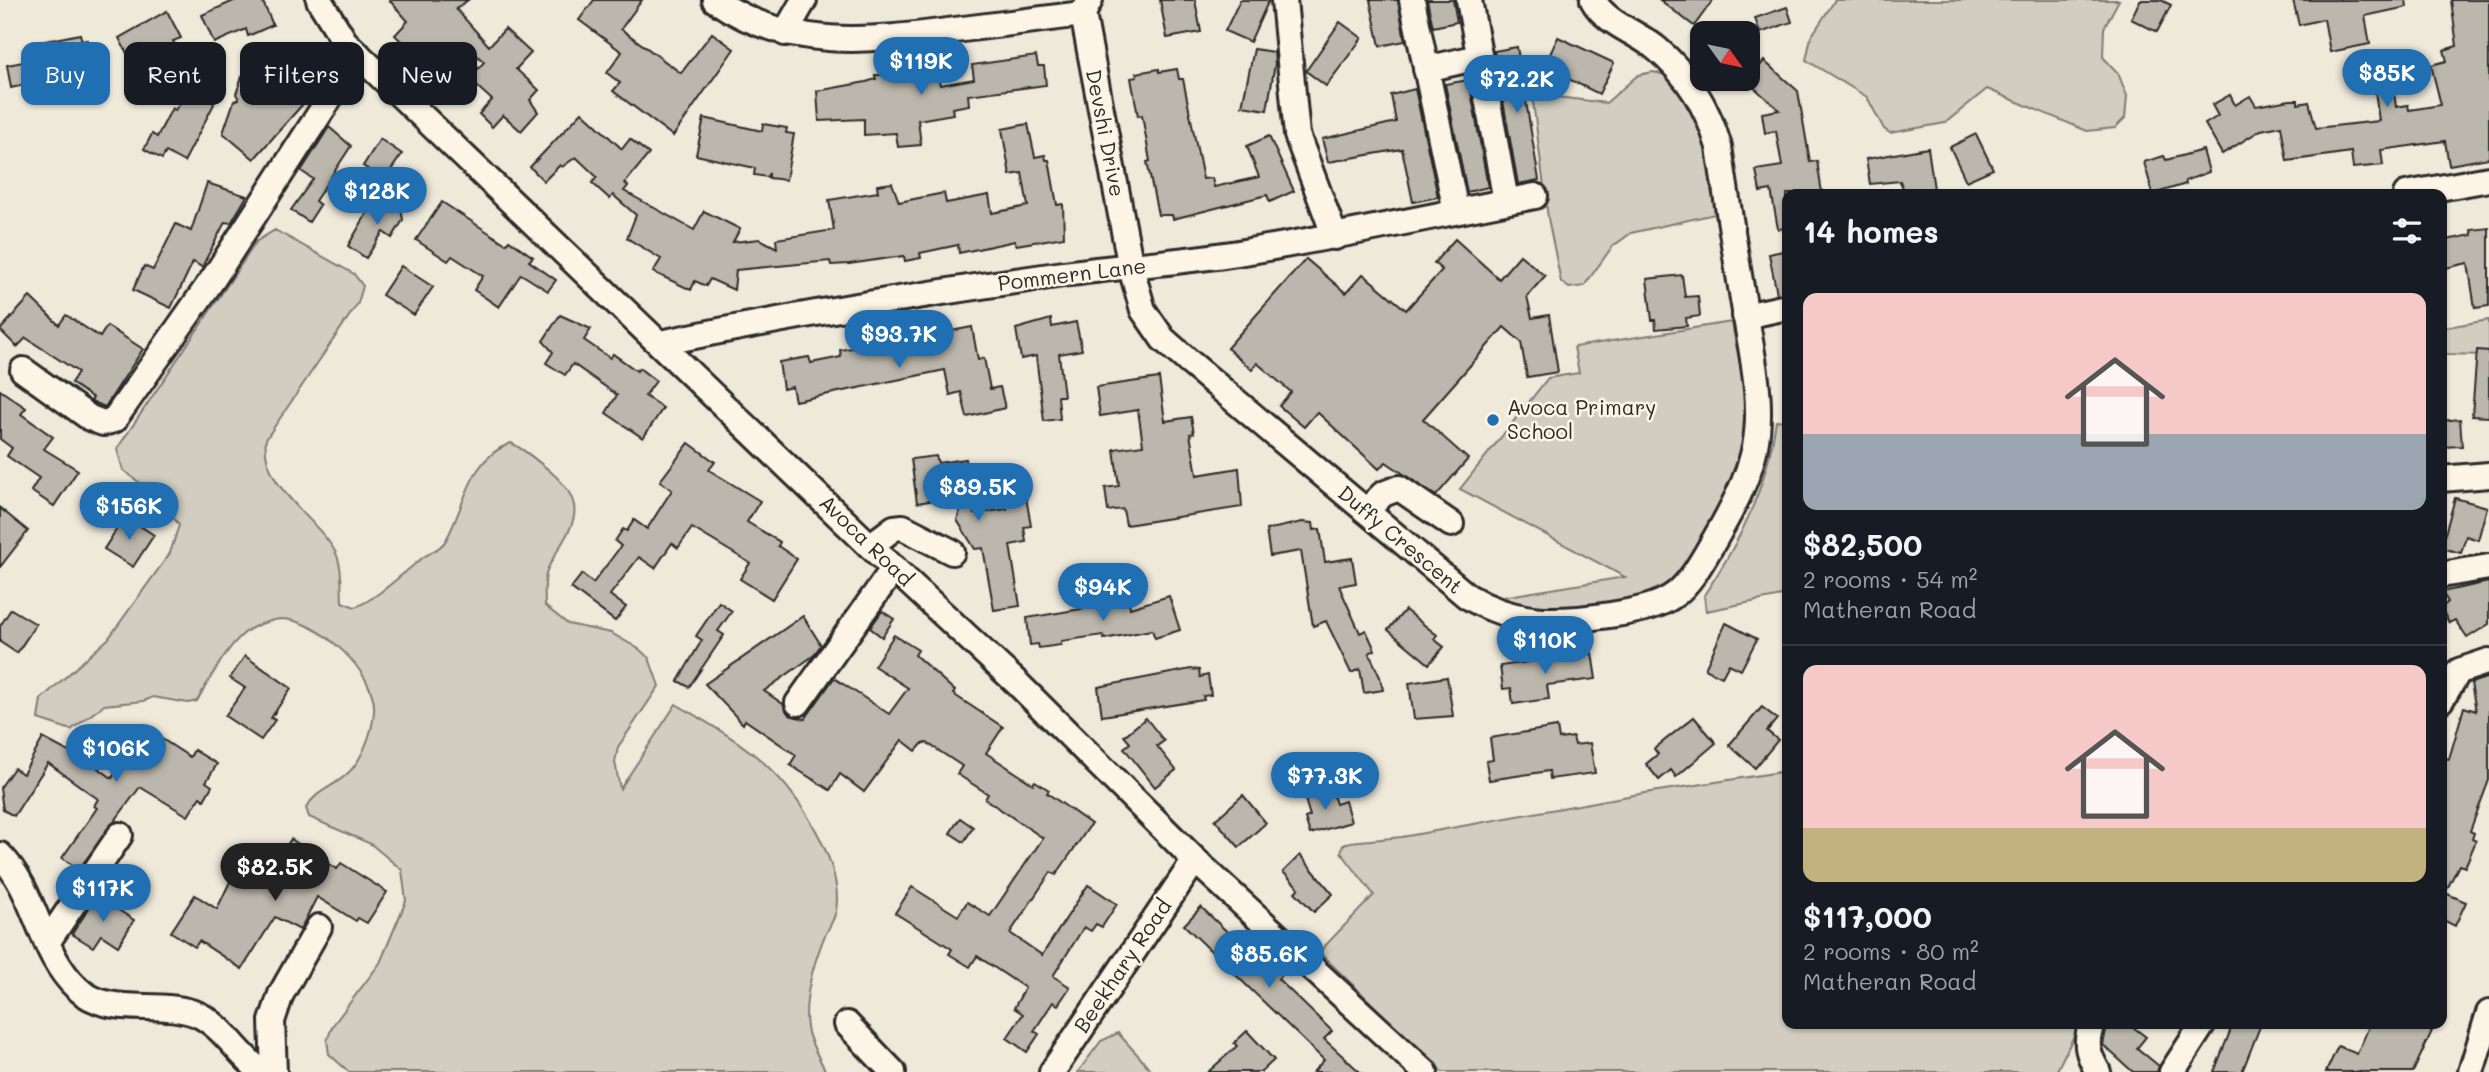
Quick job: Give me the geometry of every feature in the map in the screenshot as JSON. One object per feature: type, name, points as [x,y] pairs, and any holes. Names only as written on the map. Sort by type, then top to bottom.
[{"type":"street","name":"Avoca Road","points":[[319,0],[345,42]]},
{"type":"street","points":[[715,0],[737,15],[785,33],[839,40],[881,40],[1087,7]]},
{"type":"street","points":[[785,33],[804,0]]},
{"type":"street","points":[[1284,0],[1297,135],[1335,237]]},
{"type":"street","points":[[1412,0],[1456,211]]},
{"type":"street","points":[[1469,0],[1506,201]]},
{"type":"street","name":"Duffy Crescent","points":[[1131,268],[1143,310],[1163,339],[1467,596],[1491,611],[1513,618],[1548,621],[1596,617],[1659,605],[1676,596],[1691,581],[1726,520],[1748,472],[1755,445],[1758,395],[1713,123],[1684,76],[1656,48],[1608,17],[1593,0]]},
{"type":"street","name":"Devshi Drive","points":[[1087,7],[1131,268]]},
{"type":"street","points":[[1426,69],[1479,57]]},
{"type":"street","name":"Avoca Road","points":[[364,60],[870,546],[1017,683],[1195,860],[1421,1071]]},
{"type":"street","points":[[23,370],[90,418],[103,423],[114,420],[215,276],[325,105]]},
{"type":"street","points":[[2434,189],[2489,179]]},
{"type":"street","name":"Pommern Lane","points":[[661,343],[736,327],[1066,274],[1131,268],[1335,237],[1400,221],[1535,196]]},
{"type":"street","points":[[1745,316],[1782,308]]},
{"type":"street","points":[[2447,478],[2489,475]]},
{"type":"street","points":[[1366,511],[1383,494],[1399,488],[1451,524]]},
{"type":"street","points":[[870,546],[894,528],[903,527],[952,552]]},
{"type":"street","points":[[2447,574],[2489,567]]},
{"type":"street","points":[[798,703],[894,568]]},
{"type":"street","points":[[2447,690],[2459,671],[2489,661]]},
{"type":"street","points":[[48,941],[120,835]]},
{"type":"street","points":[[0,855],[19,879],[48,941],[68,978],[79,990],[111,1005],[179,1008],[202,1017],[227,1036],[262,1072]]},
{"type":"street","name":"Beekhary Road","points":[[1052,1072],[1195,860]]},
{"type":"street","points":[[274,1072],[272,1021],[281,994],[318,927]]},
{"type":"street","points":[[2471,1072],[2489,1013]]},
{"type":"street","points":[[847,1024],[893,1072]]},
{"type":"street","points":[[2090,1029],[2086,1042],[2088,1053],[2098,1072]]},
{"type":"street","points":[[2172,1072],[2200,1029]]},
{"type":"shaded area","points":[[1835,0],[2119,0],[2104,28],[2103,57],[2118,73],[2127,96],[2125,118],[2115,128],[2087,131],[1987,89],[1945,123],[1890,133],[1884,129],[1867,97],[1806,60],[1811,37]]},
{"type":"shaded area","points":[[1653,72],[1666,75],[1694,110],[1718,190],[1715,214],[1631,233],[1612,247],[1584,286],[1569,288],[1561,282],[1548,218],[1532,94],[1606,103],[1638,75]]},
{"type":"shaded area","points":[[275,230],[354,274],[363,286],[358,303],[266,439],[266,455],[279,485],[324,535],[336,554],[341,574],[342,602],[355,607],[363,603],[442,545],[477,471],[497,450],[511,443],[550,471],[564,485],[574,508],[569,530],[546,572],[545,606],[568,624],[611,633],[639,649],[649,658],[659,686],[618,747],[615,762],[620,789],[676,704],[732,739],[764,763],[791,792],[816,830],[826,851],[837,892],[836,911],[812,972],[806,1017],[810,1039],[826,1072],[349,1072],[329,1054],[327,1040],[333,1025],[380,963],[406,901],[402,870],[371,844],[309,817],[306,808],[310,802],[342,778],[362,754],[374,711],[372,696],[356,665],[343,651],[312,628],[282,619],[247,631],[222,659],[197,701],[188,703],[153,697],[144,701],[104,705],[71,730],[38,719],[41,699],[108,639],[170,553],[179,525],[158,497],[123,470],[117,449],[257,241]]},
{"type":"shaded area","points":[[2489,320],[2489,355],[2447,354],[2447,327]]},
{"type":"shaded area","points":[[1732,322],[1746,401],[1741,449],[1732,478],[1715,514],[1692,553],[1668,584],[1657,593],[1631,601],[1568,609],[1520,609],[1490,599],[1625,577],[1460,489],[1548,378],[1579,373],[1574,347]]},
{"type":"shaded area","points":[[1782,420],[1782,596],[1706,611],[1704,595],[1730,554],[1759,491],[1776,421]]},
{"type":"shaded area","points":[[1782,772],[1782,1029],[2078,1029],[2056,1072],[1442,1072],[1319,952],[1374,895],[1341,852],[1343,845],[1402,837],[1645,793]]},
{"type":"shaded area","points":[[1118,1033],[1153,1072],[1078,1072],[1101,1041]]},
{"type":"building","points":[[236,0],[262,0],[273,25],[248,36],[246,29],[214,42],[202,15]]},
{"type":"building","points":[[389,0],[468,0],[456,9],[489,46],[505,29],[531,53],[516,69],[539,90],[530,100],[538,112],[521,131],[503,115],[492,127],[479,114],[492,100],[477,86],[477,70],[484,62],[477,55],[477,42],[402,42],[395,35],[408,21]]},
{"type":"building","points":[[594,0],[642,0],[621,29],[681,73],[712,33],[734,49],[673,136],[613,91],[620,83],[607,73],[622,52],[579,20]]},
{"type":"building","points":[[1160,0],[1195,0],[1201,32],[1167,38]]},
{"type":"building","points":[[1240,0],[1269,0],[1250,42],[1225,31]]},
{"type":"building","points":[[1370,0],[1398,0],[1405,41],[1380,46]]},
{"type":"building","points":[[1427,0],[1453,0],[1457,22],[1433,27]]},
{"type":"building","points":[[1660,0],[1713,0],[1698,21],[1690,23]]},
{"type":"building","points":[[2140,0],[2161,0],[2171,5],[2157,32],[2131,19]]},
{"type":"building","points":[[2293,0],[2406,0],[2407,7],[2365,16],[2370,44],[2330,52],[2324,19],[2299,25]]},
{"type":"building","points":[[2451,0],[2489,0],[2489,158],[2449,165],[2445,141],[2381,150],[2383,165],[2353,168],[2351,152],[2287,161],[2281,126],[2261,130],[2222,154],[2205,124],[2218,116],[2212,105],[2230,95],[2235,105],[2250,96],[2256,106],[2290,100],[2298,100],[2298,104],[2309,102],[2316,128],[2379,121],[2374,83],[2392,80],[2396,107],[2408,105],[2409,110],[2441,105],[2431,65],[2447,61],[2444,50],[2457,46]]},
{"type":"building","points":[[1787,7],[1792,22],[1760,33],[1760,21],[1755,18]]},
{"type":"building","points":[[167,11],[181,38],[174,42],[124,42],[124,48],[119,38]]},
{"type":"building","points":[[1340,22],[1362,38],[1326,86],[1306,71]]},
{"type":"building","points":[[80,34],[82,41],[87,42],[40,42]]},
{"type":"building","points":[[1558,37],[1614,63],[1599,94],[1544,67]]},
{"type":"building","points":[[1517,47],[1539,180],[1518,184],[1494,51]]},
{"type":"building","points":[[1254,49],[1274,52],[1275,64],[1267,110],[1242,106]]},
{"type":"building","points":[[1036,56],[1038,66],[1044,66],[1046,85],[968,95],[969,105],[952,108],[953,114],[918,120],[921,145],[898,147],[896,133],[864,135],[864,119],[819,121],[817,91],[866,82],[876,79],[875,75],[895,75],[936,67],[940,85],[974,79],[972,65]]},
{"type":"building","points":[[1764,61],[1798,91],[1810,162],[1817,161],[1821,189],[1782,189],[1782,229],[1778,229],[1771,190],[1760,192],[1756,170],[1782,166],[1776,131],[1765,133],[1762,113],[1779,110],[1758,91],[1760,66]]},
{"type":"building","points":[[21,62],[21,86],[11,88],[7,65]]},
{"type":"building","points":[[1159,69],[1159,72],[1177,69],[1179,79],[1183,79],[1203,179],[1212,178],[1214,187],[1259,177],[1247,146],[1269,136],[1294,191],[1270,202],[1267,195],[1173,219],[1172,215],[1158,215],[1147,162],[1150,161],[1142,115],[1138,116],[1131,78],[1137,77],[1136,73]]},
{"type":"building","points":[[1469,80],[1488,187],[1467,192],[1445,84]]},
{"type":"building","points":[[240,83],[240,105],[302,105],[254,159],[223,133],[234,101],[239,99],[236,94]]},
{"type":"building","points":[[1415,89],[1438,197],[1413,202],[1402,149],[1328,162],[1322,139],[1396,122],[1391,95]]},
{"type":"building","points":[[179,105],[213,105],[184,162],[166,152],[162,159],[144,149],[152,134],[157,137],[172,108],[175,110]]},
{"type":"building","points":[[582,112],[622,149],[630,139],[649,154],[625,183],[628,186],[624,191],[694,230],[704,211],[740,229],[733,242],[760,239],[777,248],[776,239],[834,230],[829,200],[878,192],[877,185],[892,183],[899,202],[944,193],[946,203],[989,195],[992,213],[1028,206],[1022,173],[1010,175],[1002,129],[1028,124],[1035,157],[1045,155],[1046,160],[1049,160],[1057,205],[1063,204],[1064,237],[1016,245],[1015,241],[959,253],[958,245],[920,253],[921,258],[905,261],[904,256],[849,264],[831,265],[830,261],[736,270],[734,290],[710,279],[706,286],[695,281],[691,290],[653,272],[661,259],[627,238],[636,215],[613,195],[610,199],[592,183],[597,177],[576,157],[562,167],[560,165],[544,181],[530,167]]},
{"type":"building","points":[[704,118],[762,131],[763,124],[787,128],[786,133],[794,134],[786,180],[769,178],[769,173],[767,177],[754,175],[755,168],[696,155]]},
{"type":"building","points":[[329,127],[351,146],[315,201],[320,205],[309,222],[291,210],[313,179],[301,171]]},
{"type":"building","points":[[1976,134],[1993,169],[1966,181],[1950,147]]},
{"type":"building","points":[[380,139],[402,154],[384,180],[363,166]]},
{"type":"building","points":[[1928,148],[1934,189],[1903,189],[1900,181],[1870,184],[1866,159]]},
{"type":"building","points":[[2203,150],[2209,172],[2170,189],[2152,189],[2144,162],[2164,156],[2166,160]]},
{"type":"building","points":[[207,183],[247,196],[231,223],[225,222],[202,267],[193,262],[171,308],[133,290],[144,266],[153,270],[176,224],[191,231]]},
{"type":"building","points":[[400,202],[403,220],[392,238],[383,232],[366,258],[348,246],[370,208]]},
{"type":"building","points":[[442,202],[506,244],[509,240],[533,257],[529,261],[556,280],[548,291],[521,274],[499,307],[474,290],[483,276],[452,256],[448,261],[416,240]]},
{"type":"building","points":[[2489,228],[2489,306],[2475,308],[2468,263],[2447,268],[2447,240],[2472,235],[2471,230]]},
{"type":"building","points":[[1455,239],[1499,279],[1520,255],[1545,276],[1527,296],[1532,318],[1549,315],[1558,372],[1527,377],[1521,342],[1504,327],[1423,419],[1468,459],[1436,496],[1386,462],[1379,469],[1317,412],[1304,427],[1279,406],[1291,392],[1257,363],[1252,370],[1227,348],[1306,259],[1346,293],[1363,274],[1406,310],[1442,270],[1434,263]]},
{"type":"building","points":[[1782,251],[1782,294],[1777,294],[1769,254]]},
{"type":"building","points":[[401,266],[433,287],[414,315],[382,295]]},
{"type":"building","points":[[1682,275],[1685,297],[1698,296],[1700,316],[1686,318],[1687,326],[1656,329],[1655,320],[1652,320],[1647,279]]},
{"type":"building","points":[[30,297],[59,325],[66,315],[100,337],[107,326],[143,349],[105,407],[91,401],[93,398],[71,383],[78,372],[26,338],[17,347],[0,330]]},
{"type":"building","points":[[560,315],[591,329],[584,340],[610,358],[613,354],[656,381],[645,396],[663,408],[643,438],[606,413],[617,395],[573,364],[565,375],[546,363],[553,352],[543,341]]},
{"type":"building","points":[[1051,319],[1052,327],[1076,322],[1082,350],[1059,354],[1064,396],[1058,396],[1060,419],[1044,421],[1036,356],[1021,359],[1016,329]]},
{"type":"building","points":[[972,327],[978,360],[984,358],[990,389],[1000,387],[1005,408],[967,417],[961,392],[950,395],[945,370],[795,401],[792,387],[783,389],[779,362],[809,357],[811,363],[841,357],[840,350],[904,339],[905,344],[942,337],[941,333]]},
{"type":"building","points":[[2477,350],[2489,351],[2489,417],[2472,416]]},
{"type":"building","points":[[1159,378],[1165,421],[1191,417],[1194,433],[1190,434],[1197,475],[1239,468],[1242,507],[1126,525],[1123,509],[1108,511],[1105,488],[1119,486],[1114,449],[1143,445],[1138,410],[1100,416],[1096,387]]},
{"type":"building","points":[[0,390],[26,408],[21,414],[53,437],[44,449],[78,470],[54,506],[31,491],[39,478],[7,456],[12,448],[0,439]]},
{"type":"building","points":[[2460,419],[2462,446],[2447,447],[2447,420]]},
{"type":"building","points":[[689,443],[715,462],[709,470],[760,501],[747,522],[780,542],[778,546],[797,559],[772,599],[740,579],[750,563],[692,528],[678,548],[672,543],[655,568],[639,557],[610,595],[626,607],[615,621],[571,588],[582,574],[593,583],[621,546],[615,541],[623,529],[627,531],[634,520],[647,529],[672,490],[660,481]]},
{"type":"building","points":[[936,456],[938,463],[966,459],[974,514],[1007,509],[1006,501],[1026,497],[1031,526],[1024,527],[1026,542],[1010,545],[1020,606],[994,610],[983,548],[975,549],[957,520],[965,495],[917,503],[911,459]]},
{"type":"building","points":[[2455,498],[2487,507],[2478,540],[2466,536],[2461,553],[2447,550],[2447,527]]},
{"type":"building","points":[[0,508],[28,531],[0,567]]},
{"type":"building","points":[[125,516],[154,535],[133,567],[104,549]]},
{"type":"building","points":[[1302,522],[1313,523],[1314,530],[1320,529],[1325,562],[1352,558],[1356,583],[1339,586],[1360,633],[1366,630],[1375,650],[1369,653],[1383,690],[1364,693],[1360,669],[1351,673],[1326,621],[1313,626],[1301,551],[1270,556],[1266,530]]},
{"type":"building","points":[[2489,582],[2489,624],[2467,638],[2455,620],[2449,623],[2447,619],[2447,591]]},
{"type":"building","points":[[1169,596],[1180,630],[1155,638],[1152,630],[1104,639],[1103,635],[1061,641],[1061,645],[1039,648],[1038,644],[1030,645],[1027,618],[1129,601],[1130,608]]},
{"type":"building","points":[[719,602],[732,611],[718,631],[724,635],[689,687],[678,681],[702,640],[696,636]]},
{"type":"building","points":[[11,609],[36,624],[17,653],[0,642],[0,626]]},
{"type":"building","points":[[1405,610],[1437,635],[1434,639],[1444,647],[1429,664],[1388,630]]},
{"type":"building","points":[[882,611],[894,619],[882,637],[870,628]]},
{"type":"building","points":[[803,616],[821,645],[813,656],[764,691],[783,704],[789,715],[805,719],[834,678],[889,714],[908,688],[874,666],[894,635],[918,650],[915,655],[955,691],[953,694],[1003,727],[986,753],[1033,784],[1035,781],[1049,790],[1047,793],[1091,824],[1056,875],[1051,872],[1010,933],[1042,955],[1088,885],[1117,904],[1102,927],[1096,924],[1091,931],[1084,927],[1053,976],[1070,987],[1058,1005],[1053,1002],[1034,1031],[1039,1034],[1027,1052],[1007,1038],[1023,1014],[1014,1008],[1025,988],[977,956],[970,967],[949,954],[952,949],[895,913],[912,887],[958,916],[967,902],[990,916],[1043,838],[985,799],[988,794],[957,774],[962,766],[927,743],[923,743],[916,751],[902,740],[864,792],[840,774],[830,790],[790,765],[796,755],[745,720],[743,724],[705,684]]},
{"type":"building","points":[[1726,623],[1757,639],[1741,670],[1729,664],[1722,677],[1705,669]]},
{"type":"building","points":[[1592,653],[1596,679],[1547,685],[1549,699],[1513,704],[1511,688],[1503,689],[1500,666]]},
{"type":"building","points":[[245,656],[291,688],[271,718],[275,720],[261,740],[225,716],[245,688],[230,678]]},
{"type":"building","points":[[1191,669],[1199,670],[1200,677],[1208,675],[1211,695],[1203,696],[1204,700],[1102,716],[1098,687]]},
{"type":"building","points":[[1447,677],[1453,716],[1414,719],[1409,683]]},
{"type":"building","points":[[2489,677],[2489,780],[2470,831],[2474,833],[2472,839],[2476,841],[2465,867],[2459,865],[2447,889],[2447,758],[2464,707],[2476,711],[2471,683]]},
{"type":"building","points":[[1762,707],[1777,719],[1767,731],[1778,740],[1755,768],[1729,745]]},
{"type":"building","points":[[1694,717],[1716,743],[1676,777],[1671,770],[1659,780],[1646,764],[1658,754],[1654,749]]},
{"type":"building","points":[[1146,718],[1164,741],[1157,746],[1176,770],[1155,787],[1124,748],[1130,743],[1124,736]]},
{"type":"building","points":[[1557,727],[1559,739],[1573,737],[1575,745],[1590,743],[1595,773],[1550,779],[1549,771],[1489,780],[1486,761],[1493,760],[1490,738]]},
{"type":"building","points":[[145,728],[190,757],[194,750],[217,764],[206,782],[212,786],[204,800],[200,797],[188,816],[140,787],[79,869],[62,858],[97,808],[94,806],[98,799],[48,763],[14,816],[3,810],[0,788],[14,768],[23,774],[43,738],[80,758],[82,756],[112,778]]},
{"type":"building","points":[[1331,788],[1336,804],[1345,801],[1351,822],[1310,834],[1305,818],[1310,816],[1304,796]]},
{"type":"building","points":[[1243,795],[1266,823],[1239,847],[1215,820]]},
{"type":"building","points":[[960,818],[973,827],[964,842],[950,833]]},
{"type":"building","points":[[291,839],[337,869],[341,863],[387,892],[367,923],[358,918],[356,921],[317,897],[300,930],[275,917],[242,969],[199,941],[195,947],[171,932],[195,895],[217,909],[236,869],[264,881]]},
{"type":"building","points":[[1300,855],[1333,894],[1314,912],[1295,892],[1299,888],[1283,872]]},
{"type":"building","points":[[2447,894],[2466,902],[2455,926],[2447,922]]},
{"type":"building","points":[[97,896],[134,920],[118,946],[101,935],[93,947],[72,934]]},
{"type":"building","points":[[1201,907],[1256,959],[1261,954],[1282,974],[1278,979],[1332,1031],[1324,1039],[1360,1072],[1313,1072],[1324,1060],[1184,925]]},
{"type":"building","points":[[2136,1029],[2146,1037],[2137,1048],[2159,1066],[2157,1072],[2133,1072],[2103,1045],[2106,1030]]},
{"type":"building","points":[[2231,1029],[2259,1029],[2242,1072],[2214,1072]]},
{"type":"building","points":[[2368,1029],[2432,1031],[2413,1072],[2326,1072],[2338,1046],[2357,1054]]},
{"type":"building","points":[[1247,1031],[1274,1060],[1261,1072],[1208,1072],[1237,1046],[1234,1043]]},
{"type":"place","name":"Avoca Primary School","points":[[1493,420]]}]
